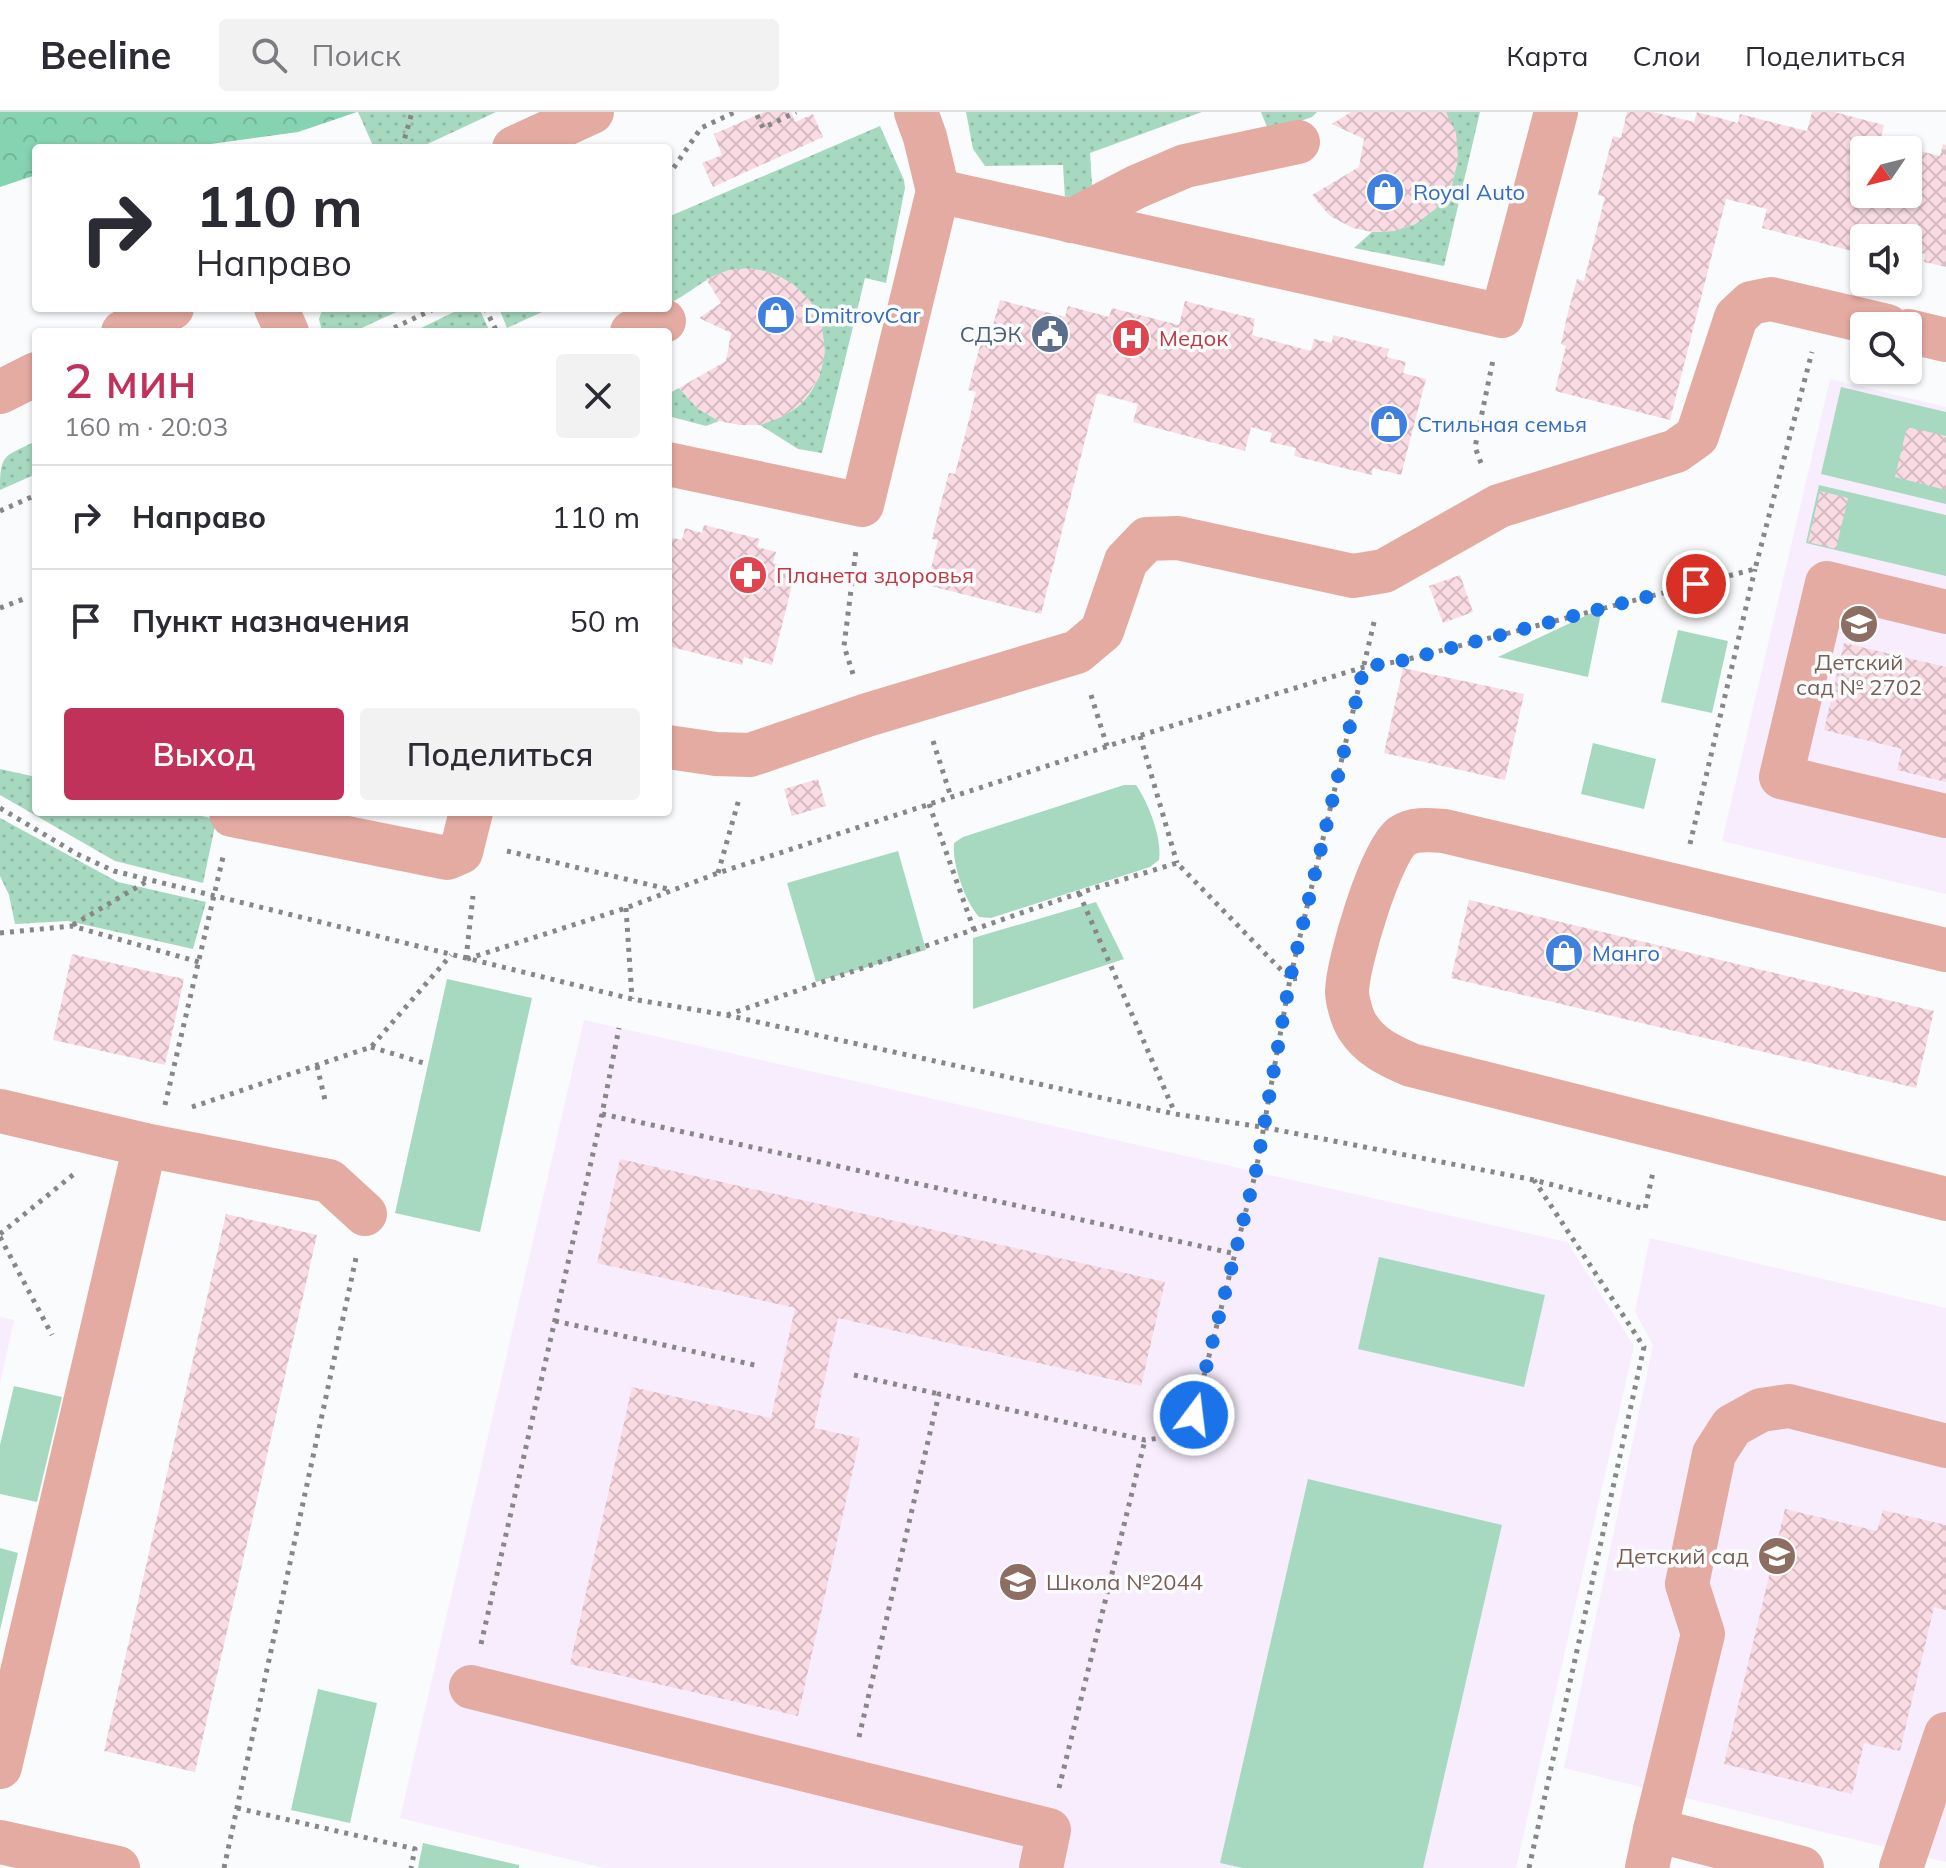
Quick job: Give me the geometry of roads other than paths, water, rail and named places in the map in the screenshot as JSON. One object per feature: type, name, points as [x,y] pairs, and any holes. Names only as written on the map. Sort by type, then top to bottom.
[{"type":"street","points":[[523,144],[592,112]]},
{"type":"street","points":[[672,465],[862,505],[938,191],[916,112]]},
{"type":"street","points":[[938,191],[1502,316],[1556,112]]},
{"type":"street","points":[[1071,221],[1185,166],[1298,142]]},
{"type":"street","points":[[672,748],[750,755],[867,715],[1077,652],[1102,631],[1126,561],[1147,539],[1178,538],[1353,576],[1384,571],[1499,506],[1676,451],[1697,436],[1736,317],[1751,303],[1771,299],[1850,317]]},
{"type":"street","points":[[131,328],[164,312]]},
{"type":"street","points":[[1922,334],[1946,340]]},
{"type":"street","points":[[0,392],[32,376]]},
{"type":"street","points":[[1946,612],[1827,583],[1781,777],[1946,816]]},
{"type":"street","points":[[237,816],[447,858],[465,835]]},
{"type":"street","points":[[1946,950],[1444,831],[1424,829],[1404,834],[1391,847],[1382,864],[1347,993],[1356,1025],[1379,1051],[1411,1065],[1946,1199]]},
{"type":"street","points":[[0,1111],[153,1131],[329,1181],[365,1214]]},
{"type":"street","points":[[0,1767],[91,1376],[153,1131]]},
{"type":"street","points":[[1802,1868],[1651,1849],[1703,1634],[1687,1584],[1714,1454],[1732,1426],[1761,1410],[1789,1406],[1946,1446]]},
{"type":"street","points":[[471,1687],[849,1780],[1045,1849]]},
{"type":"street","points":[[1901,1868],[1946,1734]]},
{"type":"street","points":[[0,1842],[118,1868]]},
{"type":"place","name":"Royal Auto","points":[[1385,192]]},
{"type":"place","name":"DmitrovCar","points":[[776,315]]},
{"type":"place","name":"СДЭК","points":[[1050,334]]},
{"type":"place","name":"Медок","points":[[1131,338]]},
{"type":"place","name":"Стильная семья","points":[[1389,424]]},
{"type":"place","name":"Планета здоровья","points":[[748,575]]},
{"type":"place","name":"Детский сад № 2702","points":[[1859,624]]},
{"type":"place","name":"Манго","points":[[1564,953]]},
{"type":"place","name":"Детский сад","points":[[1777,1556]]},
{"type":"place","name":"Школа №2044","points":[[1018,1582]]}]
